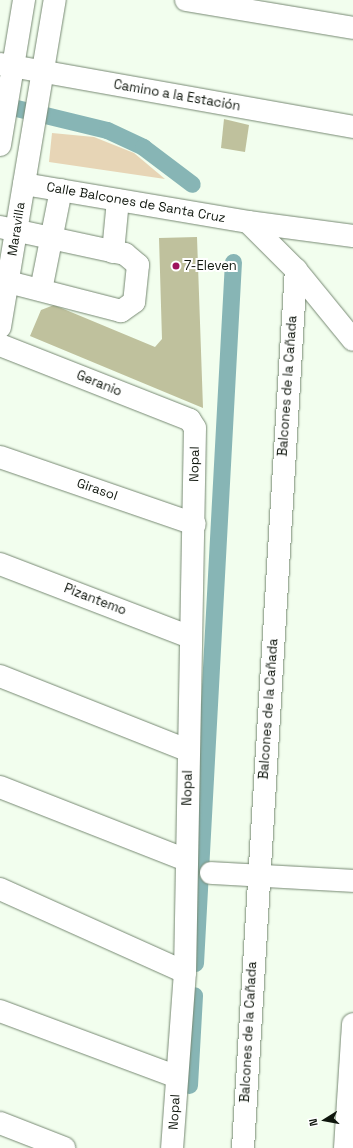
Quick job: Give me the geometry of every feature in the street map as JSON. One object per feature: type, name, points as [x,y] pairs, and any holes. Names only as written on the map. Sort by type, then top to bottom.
[{"type":"street","points":[[1,132],[8,72],[24,0]]},
{"type":"street","name":"Maravilla","points":[[0,326],[8,282],[8,230],[24,184],[31,132],[55,0]]},
{"type":"street","points":[[186,0],[353,28]]},
{"type":"street","name":"Camino a la Estación","points":[[8,72],[41,79],[353,127]]},
{"type":"street","name":"Calle Balcones de Santa Cruz","points":[[24,184],[248,222],[353,236]]},
{"type":"street","points":[[41,290],[61,190]]},
{"type":"street","points":[[113,252],[118,200]]},
{"type":"street","points":[[248,222],[296,270],[353,340]]},
{"type":"street","points":[[8,230],[113,252],[133,258],[138,265],[134,302],[128,309],[122,311],[8,282]]},
{"type":"street","name":"Balcones de la Cañada","points":[[243,1148],[258,876],[296,270]]},
{"type":"street","name":"Geranio","points":[[0,345],[190,420],[195,428]]},
{"type":"street","name":"Nopal","points":[[172,1148],[185,972],[190,637],[195,524],[195,428]]},
{"type":"street","name":"Girasol","points":[[0,457],[195,524]]},
{"type":"street","name":"Pizantemo","points":[[0,564],[190,637]]},
{"type":"street","points":[[0,676],[189,751]]},
{"type":"street","points":[[0,787],[186,860]]},
{"type":"street","points":[[211,873],[353,881]]},
{"type":"street","points":[[0,889],[185,972]]},
{"type":"street","points":[[0,1011],[177,1077]]},
{"type":"street","points":[[345,1148],[353,1024]]},
{"type":"street","points":[[0,1123],[64,1148]]},
{"type":"shaded area","points":[[52,133],[94,137],[134,153],[165,179],[49,162]]},
{"type":"building","points":[[224,119],[249,125],[245,152],[221,148]]},
{"type":"building","points":[[197,237],[203,408],[30,336],[41,310],[54,305],[155,347],[162,339],[159,238]]},
{"type":"waterway","points":[[0,104],[107,130],[143,147],[192,184]]},
{"type":"waterway","points":[[195,963],[233,262]]},
{"type":"waterway","points":[[189,1085],[194,995]]},
{"type":"place","name":"7-Eleven","points":[[176,266]]}]
